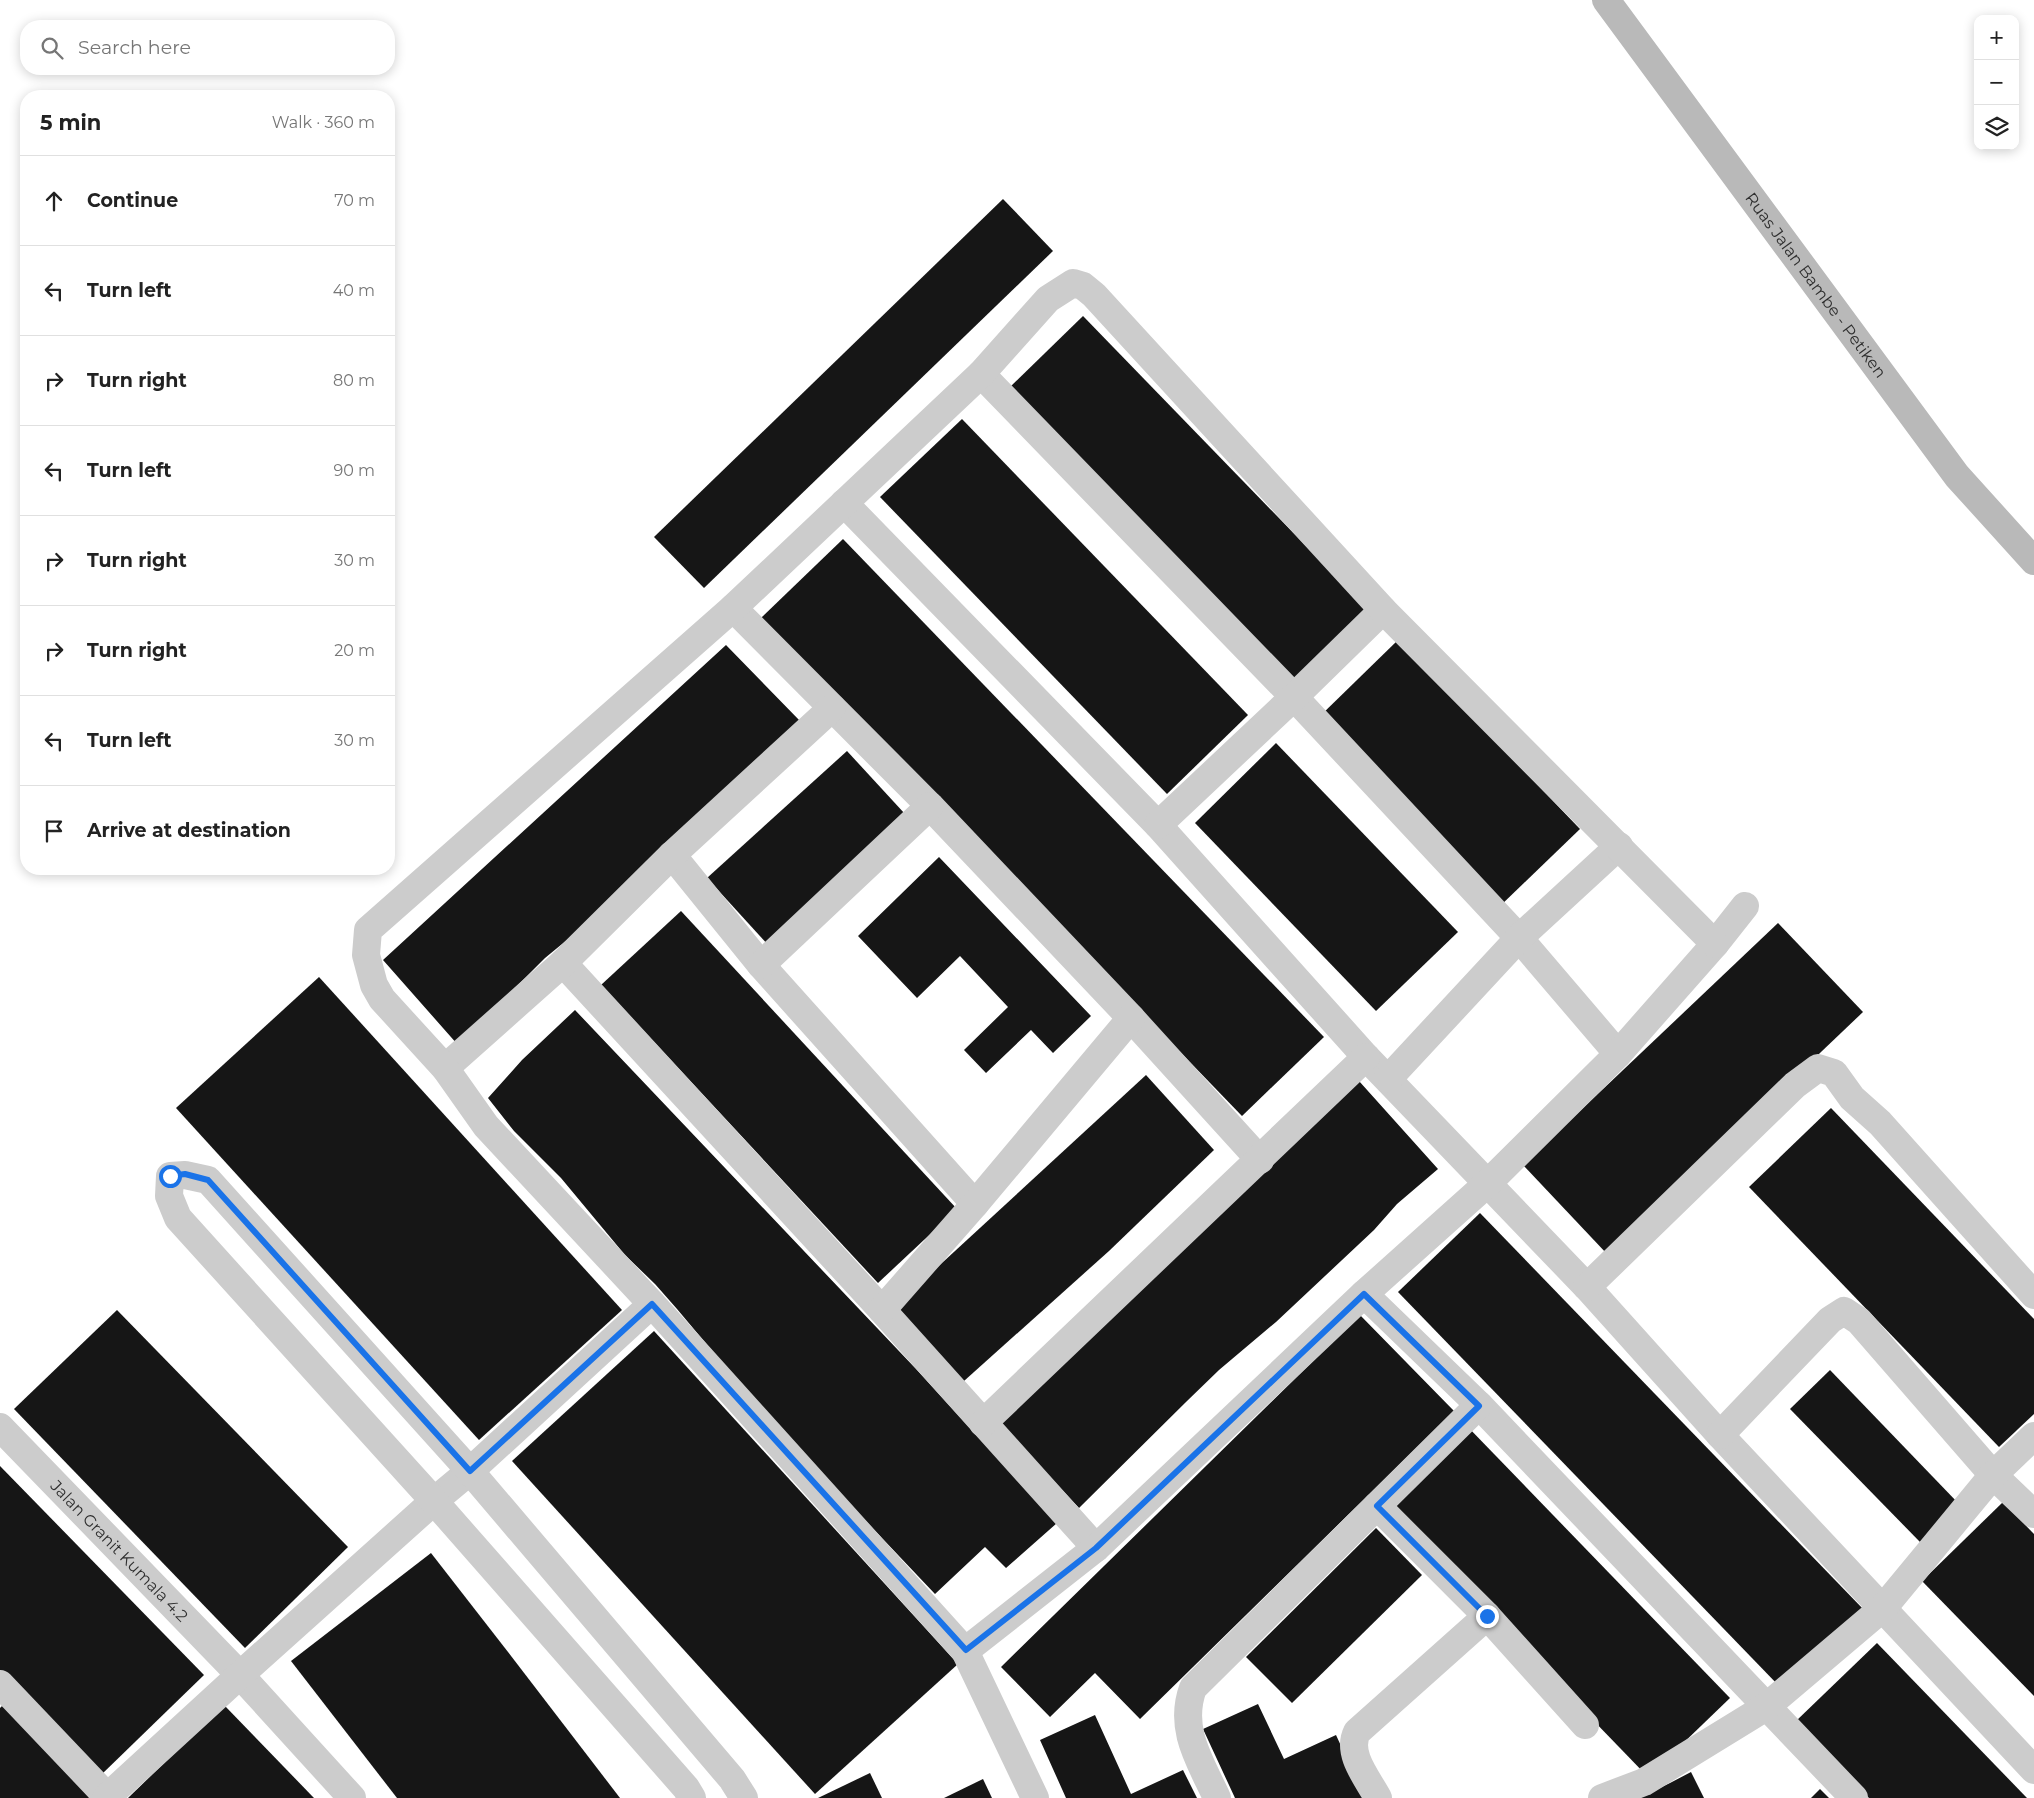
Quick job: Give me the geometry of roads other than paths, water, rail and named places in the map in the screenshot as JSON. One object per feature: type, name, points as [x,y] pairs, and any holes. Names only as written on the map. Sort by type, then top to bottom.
[{"type":"main road","name":"Ruas Jalan Bambe - Petiken","points":[[1606,0],[1957,476],[2034,561]]},
{"type":"street","points":[[1035,1798],[966,1650],[652,1304],[486,1126],[445,1068],[390,1010],[374,985],[366,954],[368,930],[732,608],[981,374],[1048,298],[1073,283],[1083,286],[1094,295],[1383,610],[1715,944]]},
{"type":"street","points":[[981,374],[1294,697],[1519,938],[1618,1054]]},
{"type":"street","points":[[844,503],[1158,825],[1366,1057],[1587,1287],[1720,1435],[1884,1607],[2034,1770]]},
{"type":"street","points":[[732,608],[930,806],[1131,1018],[1260,1160]]},
{"type":"street","points":[[1158,825],[1383,610]]},
{"type":"street","points":[[445,1068],[563,963],[672,855],[832,708]]},
{"type":"street","points":[[761,965],[930,806]]},
{"type":"street","points":[[1388,1079],[1519,938],[1619,846]]},
{"type":"street","points":[[672,855],[761,965],[975,1204]]},
{"type":"street","points":[[966,1650],[1096,1548],[1364,1294],[1488,1183],[1618,1054],[1715,944],[1745,906]]},
{"type":"street","points":[[563,963],[882,1310],[1096,1548]]},
{"type":"street","points":[[882,1310],[975,1204],[1131,1018]]},
{"type":"street","points":[[983,1423],[1366,1057]]},
{"type":"street","points":[[1587,1287],[1795,1085],[1818,1068],[1834,1073],[1852,1098],[1880,1123],[2034,1295]]},
{"type":"street","points":[[692,1798],[686,1788],[434,1501],[178,1218],[169,1196],[170,1176],[185,1174],[208,1180],[470,1471],[725,1771],[744,1798]]},
{"type":"street","points":[[1364,1294],[1479,1406],[1854,1798]]},
{"type":"street","points":[[3,1692],[99,1788],[106,1798],[240,1675],[470,1471],[652,1304]]},
{"type":"street","points":[[1720,1435],[1830,1320],[1844,1311],[1859,1321],[1994,1475],[2034,1514]]},
{"type":"street","points":[[1217,1798],[1189,1735],[1188,1701],[1193,1688],[1479,1406]]},
{"type":"street","name":"Jalan Granit Kumala 4.2","points":[[0,1426],[240,1675],[352,1798]]},
{"type":"street","points":[[1602,1798],[1644,1782],[1766,1707],[1884,1607],[1994,1475],[2034,1436]]},
{"type":"street","points":[[1377,1506],[1487,1616],[1585,1724]]},
{"type":"street","points":[[1378,1798],[1355,1755],[1353,1747],[1357,1732],[1487,1616]]}]
